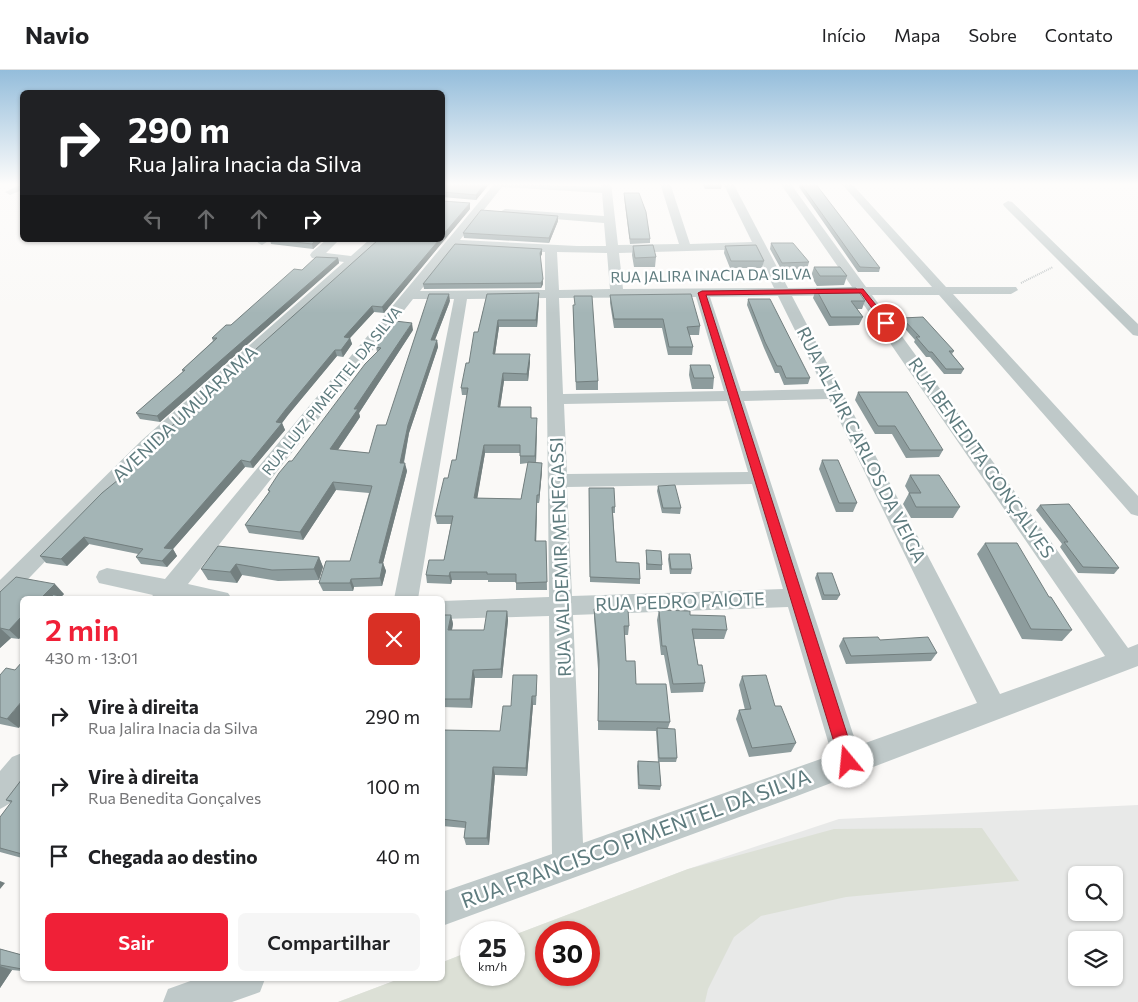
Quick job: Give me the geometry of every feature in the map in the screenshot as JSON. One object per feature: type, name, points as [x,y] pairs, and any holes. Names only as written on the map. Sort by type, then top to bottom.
[{"type":"street","name":"RUA LUIZ PIMENTEL DA SILVA","points":[[166,594],[410,295],[463,226]]},
{"type":"street","points":[[610,226],[617,294]]},
{"type":"street","points":[[679,226],[686,249]]},
{"type":"street","name":"RUA ALTAIR CARLOS DA VEIGA","points":[[750,226],[993,708]]},
{"type":"street","name":"RUA BENEDITA GONÇALVES","points":[[816,226],[1130,658]]},
{"type":"street","points":[[884,226],[1138,509]]},
{"type":"street","points":[[1032,226],[1138,332]]},
{"type":"street","points":[[331,242],[316,255],[354,260]]},
{"type":"street","name":"AVENIDA UMUARAMA","points":[[0,594],[148,444],[374,242]]},
{"type":"street","points":[[451,243],[551,250],[686,249],[760,246]]},
{"type":"street","name":"RUA VALDEMIR MENEGASSI","points":[[551,250],[568,864]]},
{"type":"street","name":"RUA JALIRA INACIA DA SILVA","points":[[410,295],[1011,290]]},
{"type":"street","points":[[702,293],[848,762]]},
{"type":"street","points":[[407,596],[461,295]]},
{"type":"street","points":[[556,399],[836,394]]},
{"type":"street","points":[[558,481],[760,478]]},
{"type":"street","points":[[107,577],[166,594],[188,596]]},
{"type":"street","name":"RUA PEDRO PAIOTE","points":[[445,610],[797,598]]},
{"type":"street","name":"RUA FRANCISCO PIMENTEL DA SILVA","points":[[445,908],[1130,658]]},
{"type":"street","points":[[0,794],[20,769]]},
{"type":"street","points":[[180,1002],[241,981]]},
{"type":"path","points":[[1011,290],[1030,278],[1068,261]]},
{"type":"shaded area","points":[[1138,805],[1138,1002],[338,1002],[394,981],[445,981],[445,961],[460,955],[460,986],[525,986],[525,931],[535,927],[535,986],[600,986],[600,921],[551,921],[688,869],[839,819]]},
{"type":"shaded area","points":[[982,828],[1019,881],[846,897],[761,916],[734,937],[708,989],[705,1002],[338,1002],[394,981],[445,981],[445,961],[460,955],[460,986],[525,986],[525,931],[535,927],[535,986],[600,986],[600,921],[551,921],[688,869],[834,829]]},
{"type":"building","points":[[468,226],[554,226],[549,238],[463,233]]},
{"type":"building","points":[[628,226],[648,226],[650,239],[630,239]]},
{"type":"building","points":[[831,226],[848,226],[880,268],[860,267]]},
{"type":"building","points":[[294,242],[314,242],[312,244]]},
{"type":"building","points":[[376,242],[437,242],[382,307],[372,306],[344,337],[350,338],[341,350],[335,350],[286,409],[276,422],[282,423],[250,462],[241,460],[164,548],[173,549],[162,561],[136,557],[143,549],[84,537],[61,559],[40,556],[102,493],[129,471],[125,470],[145,449],[181,418],[179,418]]},
{"type":"building","points":[[771,243],[793,243],[809,262],[782,263]]},
{"type":"building","points":[[455,244],[542,249],[540,253],[543,279],[541,283],[423,284]]},
{"type":"building","points":[[653,245],[656,257],[635,258],[633,246]]},
{"type":"building","points":[[756,245],[764,261],[731,261],[725,246]]},
{"type":"building","points":[[316,257],[338,258],[157,416],[136,413],[185,370],[182,370],[217,338],[212,338],[226,325],[231,325],[294,269],[302,270]]},
{"type":"building","points":[[814,267],[840,267],[847,276],[820,276]]},
{"type":"building","points":[[856,288],[865,301],[851,301],[863,317],[831,317],[816,289]]},
{"type":"building","points":[[539,293],[536,320],[498,320],[493,354],[530,354],[527,374],[503,373],[498,407],[531,407],[531,418],[537,418],[535,456],[520,456],[520,445],[484,445],[474,498],[521,499],[528,462],[542,463],[539,495],[537,495],[535,541],[546,541],[547,582],[516,583],[516,574],[487,574],[487,572],[450,572],[449,576],[426,575],[429,560],[444,560],[453,516],[435,516],[444,478],[448,478],[452,460],[456,460],[468,388],[461,388],[466,363],[469,363],[474,332],[478,332],[487,294]]},
{"type":"building","points":[[429,294],[449,294],[431,340],[437,340],[408,425],[400,463],[405,463],[379,563],[383,563],[380,578],[351,579],[350,583],[319,583],[326,561],[350,561],[372,486],[333,482],[300,532],[245,525],[270,491],[268,490],[279,473],[289,461],[292,461],[365,364],[381,348],[376,347],[395,321],[412,323],[354,409],[358,409],[330,449],[369,453],[377,425],[386,425]]},
{"type":"building","points":[[691,294],[700,326],[687,327],[693,347],[669,347],[663,319],[614,319],[610,295]]},
{"type":"building","points":[[574,296],[592,296],[598,381],[576,382]]},
{"type":"building","points":[[748,299],[770,299],[810,378],[786,378],[781,366],[777,366],[765,342]]},
{"type":"building","points":[[923,317],[954,351],[949,351],[964,369],[946,369],[916,337],[920,337],[902,318]]},
{"type":"building","points":[[690,365],[710,365],[714,378],[694,378]]},
{"type":"building","points":[[858,392],[907,392],[943,450],[910,450],[895,426],[878,426]]},
{"type":"building","points":[[822,460],[838,460],[857,503],[839,503]]},
{"type":"building","points":[[910,475],[939,475],[960,507],[916,507],[909,493],[921,493]]},
{"type":"building","points":[[675,485],[681,508],[663,508],[658,486]]},
{"type":"building","points":[[589,488],[614,488],[615,507],[612,507],[616,562],[639,563],[640,579],[590,577]]},
{"type":"building","points":[[1069,504],[1119,568],[1083,567],[1064,542],[1068,542],[1040,505]]},
{"type":"building","points":[[985,543],[1017,543],[1049,597],[1051,597],[1072,630],[1031,629]]},
{"type":"building","points":[[218,546],[319,557],[314,569],[272,570],[236,564],[230,572],[201,569]]},
{"type":"building","points":[[646,550],[661,551],[662,565],[647,564]]},
{"type":"building","points":[[669,554],[690,554],[692,569],[671,569]]},
{"type":"building","points":[[817,573],[832,573],[840,595],[824,595]]},
{"type":"building","points":[[16,577],[55,584],[43,596],[20,596],[20,618],[9,630],[0,628],[0,592]]},
{"type":"building","points":[[594,609],[628,609],[629,626],[624,626],[626,661],[635,661],[636,684],[666,684],[670,722],[598,721],[599,660]]},
{"type":"building","points":[[659,610],[690,611],[690,615],[725,616],[727,630],[692,629],[698,665],[702,665],[705,683],[673,684],[666,646],[662,646]]},
{"type":"building","points":[[487,611],[507,611],[501,669],[473,670],[470,699],[445,699],[445,615],[451,615],[448,630],[484,630]]},
{"type":"building","points":[[878,637],[880,640],[928,637],[937,653],[851,656],[843,638]]},
{"type":"building","points":[[20,664],[20,703],[7,719],[0,717],[0,675],[6,668],[15,670]]},
{"type":"building","points":[[513,675],[537,675],[536,696],[532,696],[526,768],[493,767],[487,838],[464,838],[466,822],[445,819],[445,730],[500,731],[503,706],[511,706]]},
{"type":"building","points":[[766,675],[775,706],[781,706],[796,743],[752,748],[739,710],[751,709],[742,676]]},
{"type":"building","points":[[657,728],[675,729],[677,758],[659,758]]},
{"type":"building","points":[[638,761],[659,762],[661,786],[639,785]]},
{"type":"building","points":[[20,782],[20,853],[0,848],[0,817],[12,801],[6,800]]},
{"type":"building","points":[[0,949],[20,954],[20,969],[0,965]]},
{"type":"route","points":[[848,762],[702,293],[863,291],[886,323]]}]
